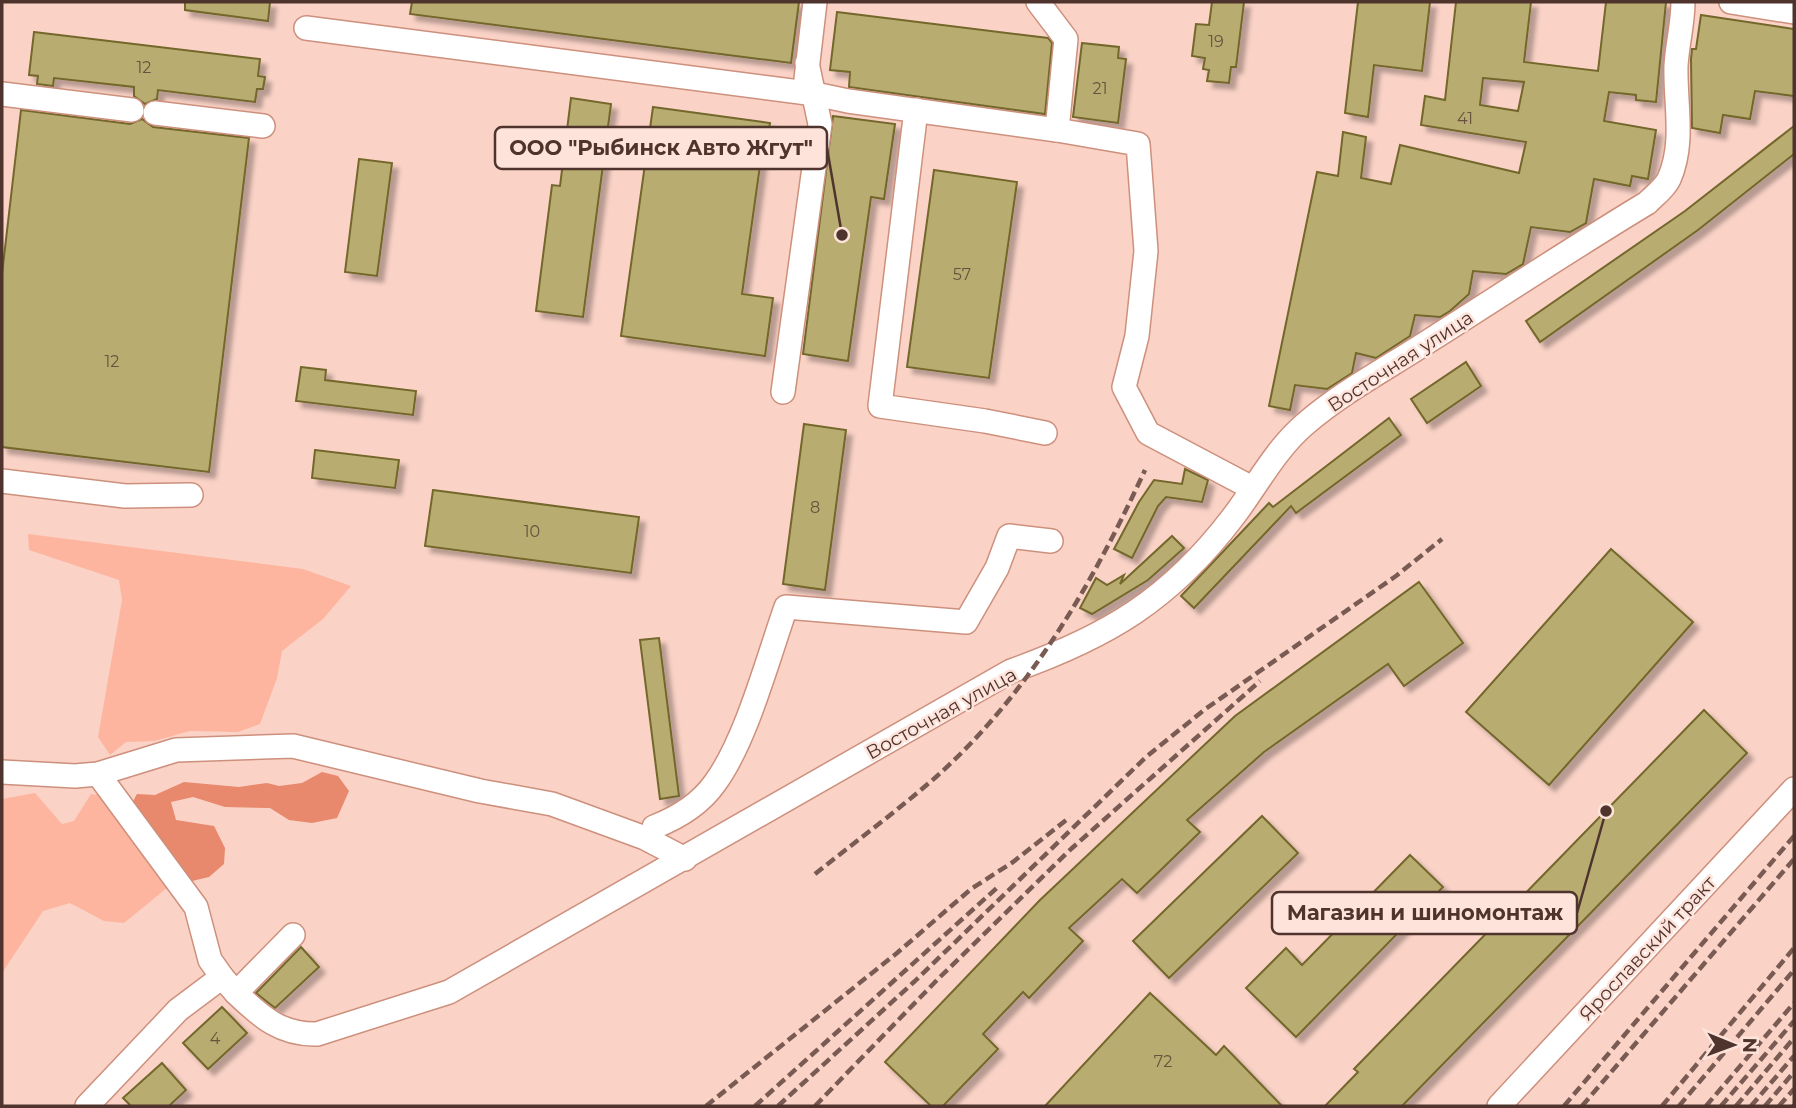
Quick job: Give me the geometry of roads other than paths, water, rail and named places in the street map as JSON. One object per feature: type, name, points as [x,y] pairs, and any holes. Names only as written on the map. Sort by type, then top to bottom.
[{"type":"street","points":[[783,392],[820,124],[810,93],[807,63],[815,2]]},
{"type":"street","points":[[1038,2],[1066,39],[1056,130]]},
{"type":"street","name":"Восточная улица","points":[[99,774],[197,907],[210,960],[229,985],[262,1018],[298,1035],[317,1034],[449,992],[1011,671],[1093,639],[1126,620],[1164,592],[1203,554],[1303,425],[1378,374],[1647,204],[1668,182],[1677,141],[1676,65],[1682,32],[1683,2]]},
{"type":"street","points":[[1731,2],[1794,12]]},
{"type":"street","points":[[306,29],[810,93],[848,102],[1056,130],[1138,144],[1146,251],[1137,336],[1124,387],[1148,433],[1252,488]]},
{"type":"street","points":[[2,94],[132,110]]},
{"type":"street","points":[[916,110],[880,406],[1045,433]]},
{"type":"street","points":[[155,113],[263,125]]},
{"type":"street","points":[[2,481],[125,496],[191,495]]},
{"type":"street","points":[[654,827],[693,806],[714,785],[732,756],[786,607],[966,621],[997,568],[1009,536],[1051,541]]},
{"type":"street","points":[[2,772],[75,776],[99,774],[176,750],[293,746],[480,791],[552,804],[645,838],[685,859]]},
{"type":"street","name":"Ярославский тракт","points":[[1499,1106],[1794,789]]},
{"type":"street","points":[[87,1106],[177,1010],[229,985],[293,935]]},
{"type":"railway","points":[[815,874],[936,777],[1001,709],[1030,673],[1081,595],[1145,470]]},
{"type":"railway","points":[[778,1106],[915,981],[1146,757],[1204,710],[1396,576],[1442,539]]},
{"type":"railway","points":[[815,1106],[938,979],[1071,849],[1260,681]]},
{"type":"railway","points":[[706,1106],[897,953],[971,889],[1013,862],[1070,817]]},
{"type":"railway","points":[[1564,1106],[1794,836]]},
{"type":"railway","points":[[1582,1106],[1794,859]]},
{"type":"railway","points":[[755,1106],[999,886]]},
{"type":"railway","points":[[1662,1106],[1794,948]]},
{"type":"railway","points":[[1679,1106],[1794,970]]},
{"type":"railway","points":[[1706,1106],[1794,1003]]},
{"type":"railway","points":[[1721,1106],[1794,1021]]},
{"type":"railway","points":[[1736,1106],[1794,1038]]},
{"type":"railway","points":[[1751,1106],[1794,1056]]},
{"type":"railway","points":[[1765,1106],[1794,1072]]},
{"type":"railway","points":[[1779,1106],[1794,1089]]},
{"type":"place","name":"ООО \"Рыбинск Авто Жгут\"","points":[[842,235]]},
{"type":"place","name":"Магазин и шиномонтаж","points":[[1606,811]]}]
